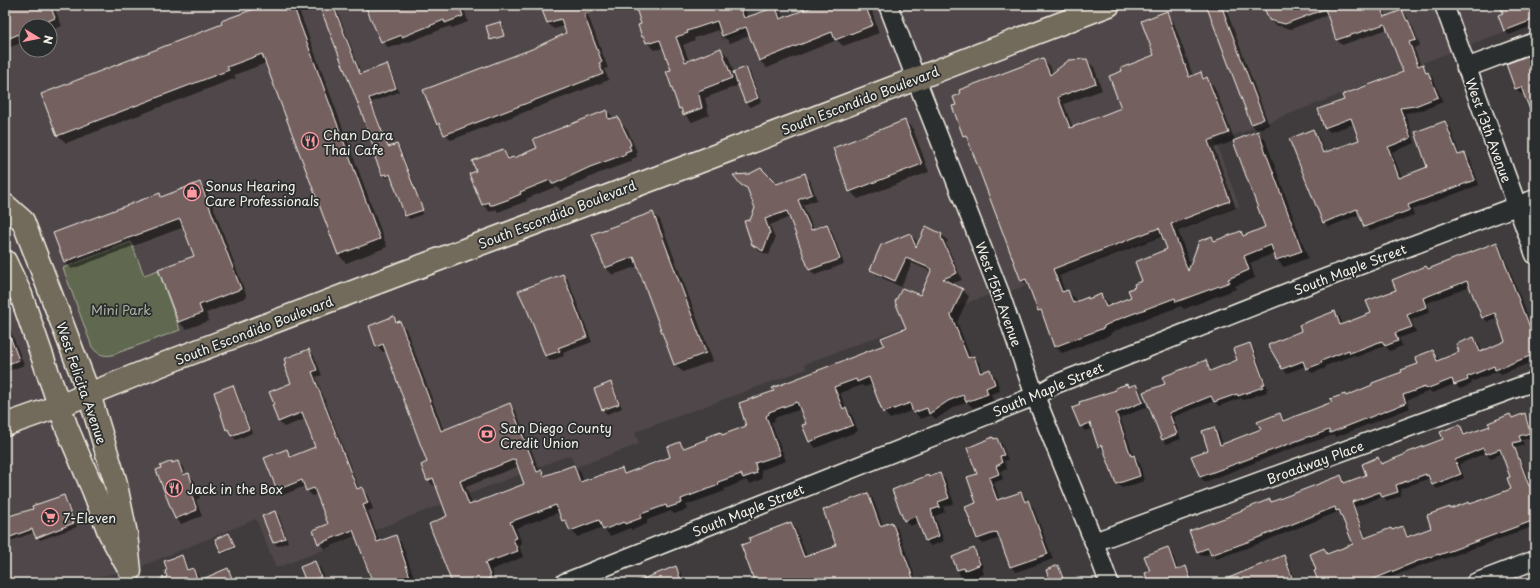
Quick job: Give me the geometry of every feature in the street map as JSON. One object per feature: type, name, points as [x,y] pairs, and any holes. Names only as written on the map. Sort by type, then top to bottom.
[{"type":"main road","name":"South Escondido Boulevard","points":[[5,425],[59,406],[393,276],[1109,5]]},
{"type":"main road","name":"West Felicita Avenue","points":[[5,210],[23,221],[89,394],[114,480],[126,534],[132,577]]},
{"type":"main road","name":"West Felicita Avenue","points":[[5,261],[21,295],[66,428],[94,492],[108,532],[132,577]]},
{"type":"street","name":"West 15th Avenue","points":[[888,5],[999,291],[1035,396],[1109,583]]},
{"type":"street","name":"West 13th Avenue","points":[[1444,5],[1535,255]]},
{"type":"street","points":[[1466,68],[1535,42]]},
{"type":"street","name":"South Maple Street","points":[[564,583],[1035,396],[1056,384],[1271,299],[1535,199]]},
{"type":"street","name":"Broadway Place","points":[[1094,542],[1535,381]]},
{"type":"street","points":[[1475,583],[1535,560]]},
{"type":"shaded area","points":[[5,5],[707,5],[722,40],[818,5],[1535,5],[1535,20],[1216,142],[1239,206],[1000,295],[999,291],[805,364],[806,369],[635,432],[639,444],[576,467],[570,455],[276,568],[256,519],[130,571],[59,583],[5,583]]},
{"type":"green space","name":"Mini Park","points":[[131,242],[144,275],[158,270],[180,330],[109,356],[103,355],[98,353],[92,347],[63,268]]},
{"type":"building","points":[[5,5],[50,5],[55,18],[18,18],[18,34],[5,40]]},
{"type":"building","points":[[265,5],[293,5],[380,239],[338,255],[262,54],[227,67],[229,70],[57,136],[41,94],[222,24],[221,21]]},
{"type":"building","points":[[319,5],[333,5],[360,74],[387,64],[396,88],[369,98],[388,147],[397,144],[423,210],[405,216],[390,174],[387,176],[386,174],[382,175],[374,155],[376,154],[362,114]]},
{"type":"building","points":[[366,5],[459,5],[463,16],[445,23],[444,20],[402,37],[402,35],[381,42]]},
{"type":"building","points":[[540,5],[606,5],[584,15],[602,62],[599,63],[603,74],[444,135],[439,123],[437,125],[423,90],[532,49],[566,33],[561,19],[547,23]]},
{"type":"building","points":[[635,5],[739,5],[744,18],[776,7],[780,19],[817,5],[865,5],[873,25],[835,40],[832,32],[759,61],[746,27],[722,36],[717,21],[687,31],[688,33],[676,37],[685,62],[721,48],[732,78],[698,91],[702,108],[683,115],[681,108],[679,109],[666,71],[671,70],[660,40],[646,43],[644,37],[642,37],[638,25],[641,24]]},
{"type":"building","points":[[1206,5],[1221,5],[1264,119],[1251,124]]},
{"type":"building","points":[[1263,5],[1380,5],[1384,17],[1402,10],[1407,21],[1408,20],[1416,40],[1409,42],[1418,66],[1423,64],[1426,73],[1428,72],[1438,97],[1415,106],[1400,108],[1411,138],[1388,147],[1399,178],[1427,167],[1415,132],[1445,121],[1458,155],[1465,153],[1475,180],[1408,205],[1410,210],[1364,227],[1357,209],[1323,223],[1289,139],[1313,129],[1323,153],[1359,140],[1351,118],[1324,128],[1318,109],[1344,100],[1342,95],[1403,72],[1385,24],[1336,40],[1325,9],[1285,24],[1269,20]]},
{"type":"building","points":[[1508,5],[1535,5],[1535,19],[1504,31],[1498,15],[1503,13],[1501,8]]},
{"type":"building","points":[[1167,11],[1189,77],[1201,72],[1203,79],[1207,77],[1229,133],[1208,141],[1230,201],[1171,224],[1188,271],[1199,241],[1212,236],[1214,241],[1241,231],[1243,236],[1265,227],[1233,141],[1258,131],[1302,251],[1276,260],[1271,245],[1244,256],[1249,270],[1228,279],[1230,282],[1176,302],[1175,298],[1119,319],[1104,326],[1104,328],[1054,347],[1041,310],[1038,311],[1026,279],[1021,281],[966,135],[963,136],[952,106],[956,105],[953,97],[960,94],[959,90],[1043,58],[1050,75],[1069,60],[1087,59],[1096,83],[1058,97],[1070,128],[1121,108],[1109,76],[1122,71],[1121,68],[1154,55],[1141,21]],"holes":[[[1159,228],[1167,249],[1135,262],[1142,281],[1134,284],[1135,287],[1128,290],[1131,297],[1106,307],[1101,294],[1073,303],[1068,290],[1062,292],[1053,269]]]},
{"type":"building","points":[[500,22],[504,36],[490,40],[486,26]]},
{"type":"building","points":[[1535,53],[1534,120],[1521,87],[1515,89],[1506,64]]},
{"type":"building","points":[[746,67],[758,98],[745,103],[733,72]]},
{"type":"building","points":[[607,110],[608,119],[618,117],[630,142],[631,145],[629,146],[631,150],[625,152],[626,154],[590,167],[554,184],[552,184],[550,180],[520,192],[521,194],[507,200],[493,205],[490,205],[489,202],[482,205],[469,174],[476,171],[472,161],[503,149],[508,159],[514,158],[537,148],[533,139]]},
{"type":"building","points":[[905,120],[922,164],[849,192],[833,148]]},
{"type":"building","points":[[761,168],[777,184],[805,173],[812,194],[798,200],[811,230],[827,224],[840,259],[809,270],[787,211],[765,219],[770,233],[763,251],[752,245],[744,221],[750,220],[755,208],[747,188],[741,185],[733,175],[749,174]]},
{"type":"building","points":[[200,182],[241,289],[199,305],[202,313],[178,322],[158,269],[194,256],[180,219],[64,262],[53,233],[160,193],[161,197]]},
{"type":"building","points":[[653,212],[706,353],[674,365],[634,257],[605,268],[592,234]]},
{"type":"building","points":[[926,226],[942,234],[941,237],[957,273],[943,279],[963,289],[951,315],[968,358],[974,356],[980,373],[990,369],[995,384],[986,388],[988,394],[966,402],[963,395],[948,401],[929,414],[927,408],[913,413],[910,403],[883,413],[869,377],[857,382],[856,379],[834,387],[843,409],[846,407],[853,425],[809,442],[802,425],[806,424],[797,402],[769,412],[766,416],[780,455],[755,463],[757,473],[743,478],[741,474],[718,482],[719,485],[681,499],[682,503],[667,508],[666,505],[641,514],[641,518],[625,524],[624,522],[603,530],[599,520],[570,531],[565,520],[562,521],[556,505],[510,522],[517,538],[513,539],[518,551],[485,563],[491,578],[478,583],[452,583],[429,524],[447,516],[433,478],[427,481],[421,465],[427,462],[383,344],[376,347],[369,326],[394,316],[396,322],[400,321],[441,431],[510,403],[537,472],[542,470],[544,476],[574,465],[580,482],[622,468],[624,474],[670,457],[667,447],[680,442],[684,448],[707,439],[706,437],[721,432],[722,435],[746,426],[739,403],[774,391],[772,388],[884,345],[881,338],[906,328],[895,302],[902,288],[920,295],[932,269],[906,258],[895,281],[870,270],[881,245],[910,233],[916,247]],"holes":[[[515,459],[524,484],[469,505],[460,481]]]},
{"type":"building","points":[[1497,242],[1532,333],[1535,332],[1535,354],[1495,370],[1494,366],[1467,377],[1468,380],[1454,385],[1452,379],[1426,389],[1425,387],[1403,395],[1406,403],[1330,433],[1329,430],[1310,436],[1200,477],[1191,456],[1208,450],[1202,431],[1214,427],[1220,445],[1261,429],[1257,422],[1280,413],[1283,421],[1332,402],[1330,399],[1345,394],[1346,396],[1372,385],[1372,383],[1402,372],[1401,370],[1418,364],[1415,357],[1433,350],[1437,361],[1459,352],[1456,344],[1474,337],[1480,352],[1505,341],[1495,313],[1482,318],[1467,281],[1423,298],[1426,307],[1407,315],[1412,327],[1395,333],[1398,341],[1385,346],[1382,341],[1350,353],[1349,350],[1321,361],[1322,363],[1306,369],[1303,361],[1282,369],[1268,345],[1301,331],[1299,325],[1335,311],[1340,325],[1371,313],[1366,301],[1396,290],[1392,280],[1426,266],[1428,269]]},
{"type":"building","points":[[563,274],[587,337],[558,348],[560,351],[545,356],[518,291]]},
{"type":"building","points":[[5,326],[19,360],[5,365]]},
{"type":"building","points":[[1250,343],[1265,384],[1262,385],[1263,387],[1238,396],[1237,394],[1214,402],[1211,396],[1169,413],[1177,434],[1162,440],[1143,392],[1165,384],[1162,377],[1206,360],[1210,371],[1237,360],[1233,349]]},
{"type":"building","points":[[309,349],[317,370],[312,372],[357,489],[362,487],[368,503],[363,505],[377,542],[396,535],[412,583],[373,583],[353,530],[318,544],[313,530],[328,524],[314,488],[306,491],[302,480],[277,490],[264,458],[287,449],[290,457],[315,447],[302,412],[278,422],[272,405],[274,404],[269,392],[291,383],[284,365],[286,364],[284,359]]},
{"type":"building","points":[[611,382],[619,404],[602,410],[594,389]]},
{"type":"building","points":[[1127,384],[1128,387],[1136,384],[1143,402],[1116,413],[1131,456],[1134,455],[1140,476],[1116,484],[1102,445],[1098,447],[1090,423],[1080,427],[1072,408],[1080,405],[1079,402],[1116,390],[1115,388]]},
{"type":"building","points":[[233,385],[249,429],[231,436],[228,429],[226,430],[214,392]]},
{"type":"building","points":[[1525,413],[1530,433],[1519,436],[1521,441],[1513,443],[1529,486],[1535,484],[1535,520],[1439,555],[1418,561],[1364,583],[1319,583],[1314,571],[1316,570],[1310,554],[1324,548],[1327,554],[1353,544],[1339,510],[1336,511],[1335,507],[1211,555],[1208,548],[1197,552],[1189,531],[1270,499],[1271,502],[1341,475],[1344,483],[1366,475],[1362,464],[1378,457],[1381,464],[1443,439],[1440,432],[1460,424],[1464,435],[1490,426],[1488,423],[1510,414],[1512,418]],"holes":[[[1483,448],[1486,454],[1500,449],[1510,477],[1507,478],[1511,489],[1470,504],[1469,502],[1427,515],[1431,528],[1407,537],[1403,526],[1392,530],[1391,528],[1365,538],[1352,502],[1380,492],[1382,497],[1398,492],[1396,485],[1426,474],[1426,476],[1428,475],[1432,485],[1461,474],[1455,460]]]},
{"type":"building","points":[[993,437],[994,439],[997,438],[1004,455],[1000,456],[1002,463],[996,466],[999,474],[989,478],[997,500],[1021,492],[1025,502],[1028,500],[1048,554],[1010,567],[997,532],[977,539],[965,507],[976,503],[967,477],[977,474],[967,448]]},
{"type":"building","points":[[172,461],[172,463],[178,461],[183,475],[189,473],[195,493],[191,494],[197,510],[175,519],[156,470],[161,468],[160,466]]},
{"type":"building","points":[[940,473],[949,498],[938,502],[940,507],[931,510],[939,536],[925,541],[916,516],[904,521],[892,490],[928,475],[929,477]]},
{"type":"building","points":[[868,493],[880,526],[892,522],[915,583],[755,583],[741,545],[750,542],[749,538],[791,522],[804,557],[834,547],[833,546],[836,545],[823,510]]},
{"type":"building","name":"7-Eleven","points":[[64,495],[74,523],[36,538],[32,529],[5,539],[5,517],[33,509],[32,506]]},
{"type":"building","points":[[275,511],[285,538],[273,543],[262,516]]},
{"type":"building","points":[[229,533],[235,547],[221,553],[215,539]]},
{"type":"building","points":[[1168,547],[1176,570],[1186,566],[1192,583],[1148,583],[1145,573],[1150,571],[1144,556]]},
{"type":"building","points":[[974,548],[980,564],[965,570],[964,568],[957,570],[952,557]]},
{"type":"building","points":[[182,555],[187,570],[193,568],[198,581],[228,568],[234,583],[156,583],[156,581],[167,577],[165,571],[167,570],[164,561]]},
{"type":"building","points":[[1284,555],[1294,583],[1219,583],[1219,582]]},
{"type":"building","points":[[315,561],[321,577],[306,582],[300,567]]},
{"type":"building","points":[[1058,565],[1065,583],[1051,583],[1046,570]]},
{"type":"building","points":[[676,566],[682,583],[635,583],[635,582]]},
{"type":"place","name":"Chan Dara Thai Cafe","points":[[310,141]]},
{"type":"place","name":"Sonus Hearing Care Professionals","points":[[192,192]]},
{"type":"place","name":"San Diego County Credit Union","points":[[487,434]]},
{"type":"place","name":"Jack in the Box","points":[[174,488]]},
{"type":"place","name":"7-Eleven","points":[[50,517]]}]
